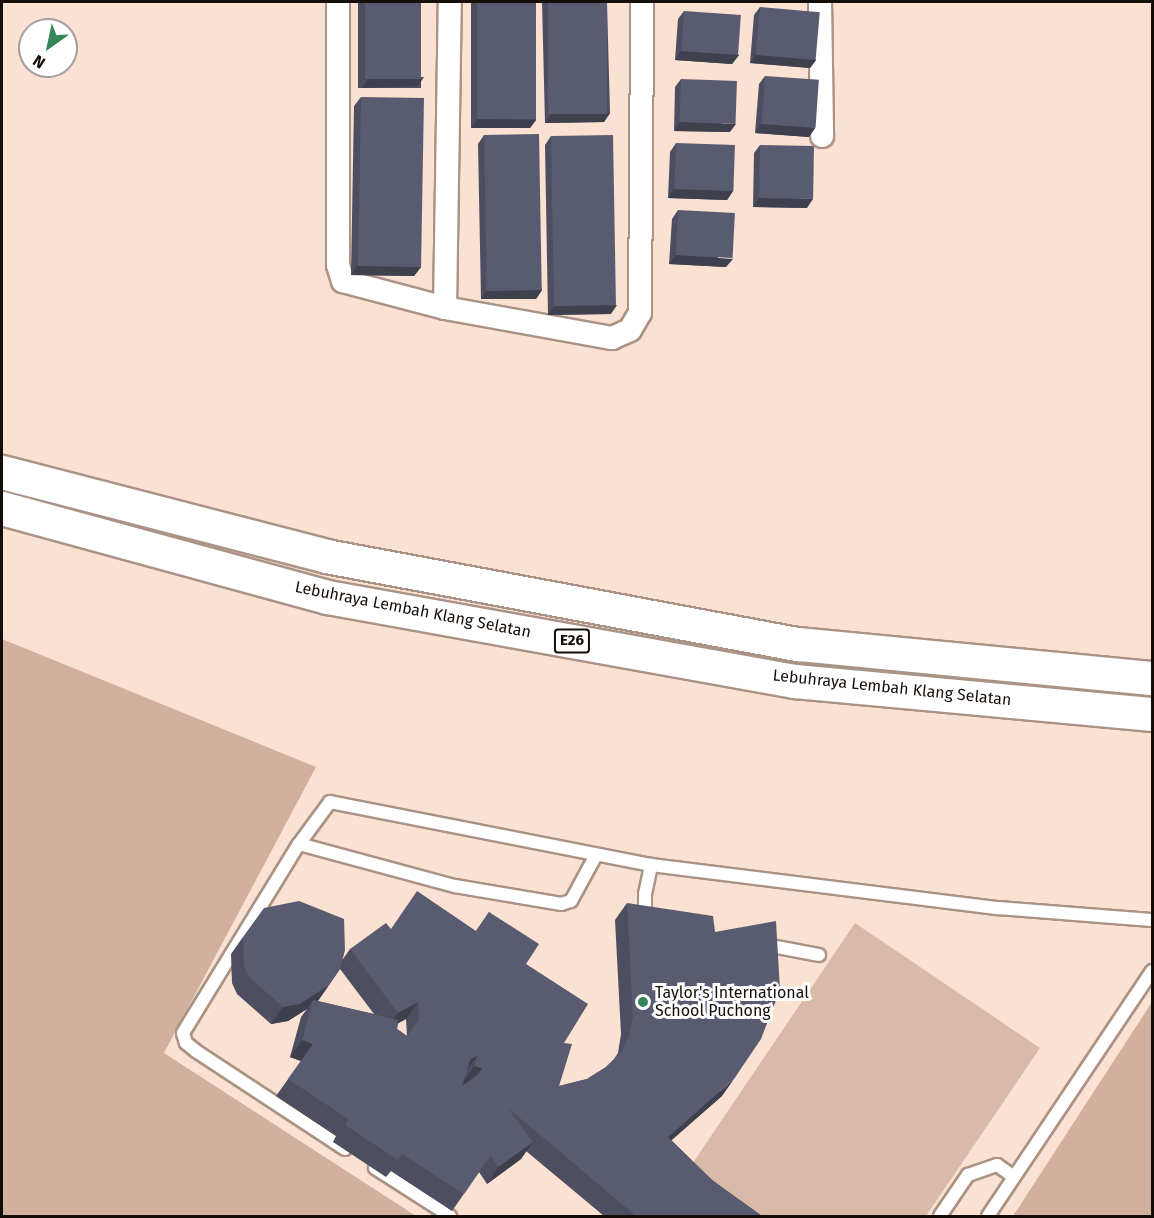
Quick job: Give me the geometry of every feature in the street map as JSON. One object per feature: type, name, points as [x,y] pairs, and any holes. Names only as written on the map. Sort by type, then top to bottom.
[{"type":"highway","name":"Lebuhraya Lembah Klang Selatan","points":[[2,472],[326,556],[798,644],[1152,678]]},
{"type":"highway","name":"Lebuhraya Lembah Klang Selatan","points":[[2,508],[327,597],[795,681],[1152,714]]},
{"type":"street","points":[[338,2],[338,274],[351,286],[445,308],[612,338],[622,336],[636,322],[640,313],[642,2]]},
{"type":"street","points":[[445,308],[450,2]]},
{"type":"street","points":[[820,2],[822,136]]},
{"type":"lane","points":[[450,1216],[186,1043],[183,1033],[298,844],[330,802],[651,865],[999,908],[1152,920]]},
{"type":"lane","points":[[298,844],[455,886],[561,904],[571,901],[577,893],[596,855]]},
{"type":"lane","points":[[651,865],[645,914],[657,924]]},
{"type":"lane","points":[[750,942],[819,955]]},
{"type":"lane","points":[[988,1216],[1152,970]]},
{"type":"lane","points":[[940,1216],[968,1175],[997,1166],[1013,1176]]},
{"type":"shaded area","points":[[2,639],[316,767],[164,1053],[416,1216],[2,1216]]},
{"type":"shaded area","points":[[855,923],[1040,1048],[926,1216],[750,1216],[686,1173]]},
{"type":"shaded area","points":[[1152,1002],[1152,1216],[1013,1216]]},
{"type":"building","points":[[365,2],[421,2],[421,79],[365,79]]},
{"type":"building","points":[[477,2],[536,2],[536,119],[477,119]]},
{"type":"building","points":[[548,2],[607,2],[607,114],[548,114]]},
{"type":"building","points":[[760,7],[820,12],[816,60],[756,55]]},
{"type":"building","points":[[684,11],[741,15],[738,55],[681,51]]},
{"type":"building","points":[[765,76],[819,80],[816,128],[762,124]]},
{"type":"building","points":[[681,79],[737,81],[735,124],[679,122]]},
{"type":"building","points":[[361,97],[424,98],[421,267],[358,266]]},
{"type":"building","points":[[539,134],[542,290],[487,291],[484,135]]},
{"type":"building","points":[[613,135],[616,305],[554,306],[551,136]]},
{"type":"building","points":[[676,143],[735,145],[733,191],[674,189]]},
{"type":"building","points":[[760,145],[814,146],[813,199],[759,198]]},
{"type":"building","points":[[678,210],[735,213],[733,258],[676,255]]},
{"type":"building","points":[[417,891],[476,931],[489,912],[539,944],[526,964],[588,1004],[564,1043],[572,1044],[559,1086],[587,1079],[606,1067],[621,1053],[629,1036],[633,1017],[627,903],[713,916],[715,932],[776,921],[780,990],[761,1039],[734,1079],[668,1137],[712,1180],[762,1216],[636,1216],[508,1108],[533,1142],[498,1167],[491,1155],[464,1194],[402,1154],[398,1160],[345,1125],[348,1119],[288,1079],[313,1044],[302,1040],[313,1000],[398,1020],[397,1029],[407,1036],[419,1019],[418,1002],[398,1013],[350,949],[386,923],[391,929]],"holes":[[[478,1055],[474,1066],[482,1068],[480,1073],[462,1086],[470,1060]]]},
{"type":"building","points":[[299,901],[344,919],[345,950],[340,969],[329,985],[300,1004],[283,1007],[249,977],[244,966],[243,937],[264,908]]},
{"type":"place","name":"Taylor's International School Puchong","points":[[643,1002]]}]
